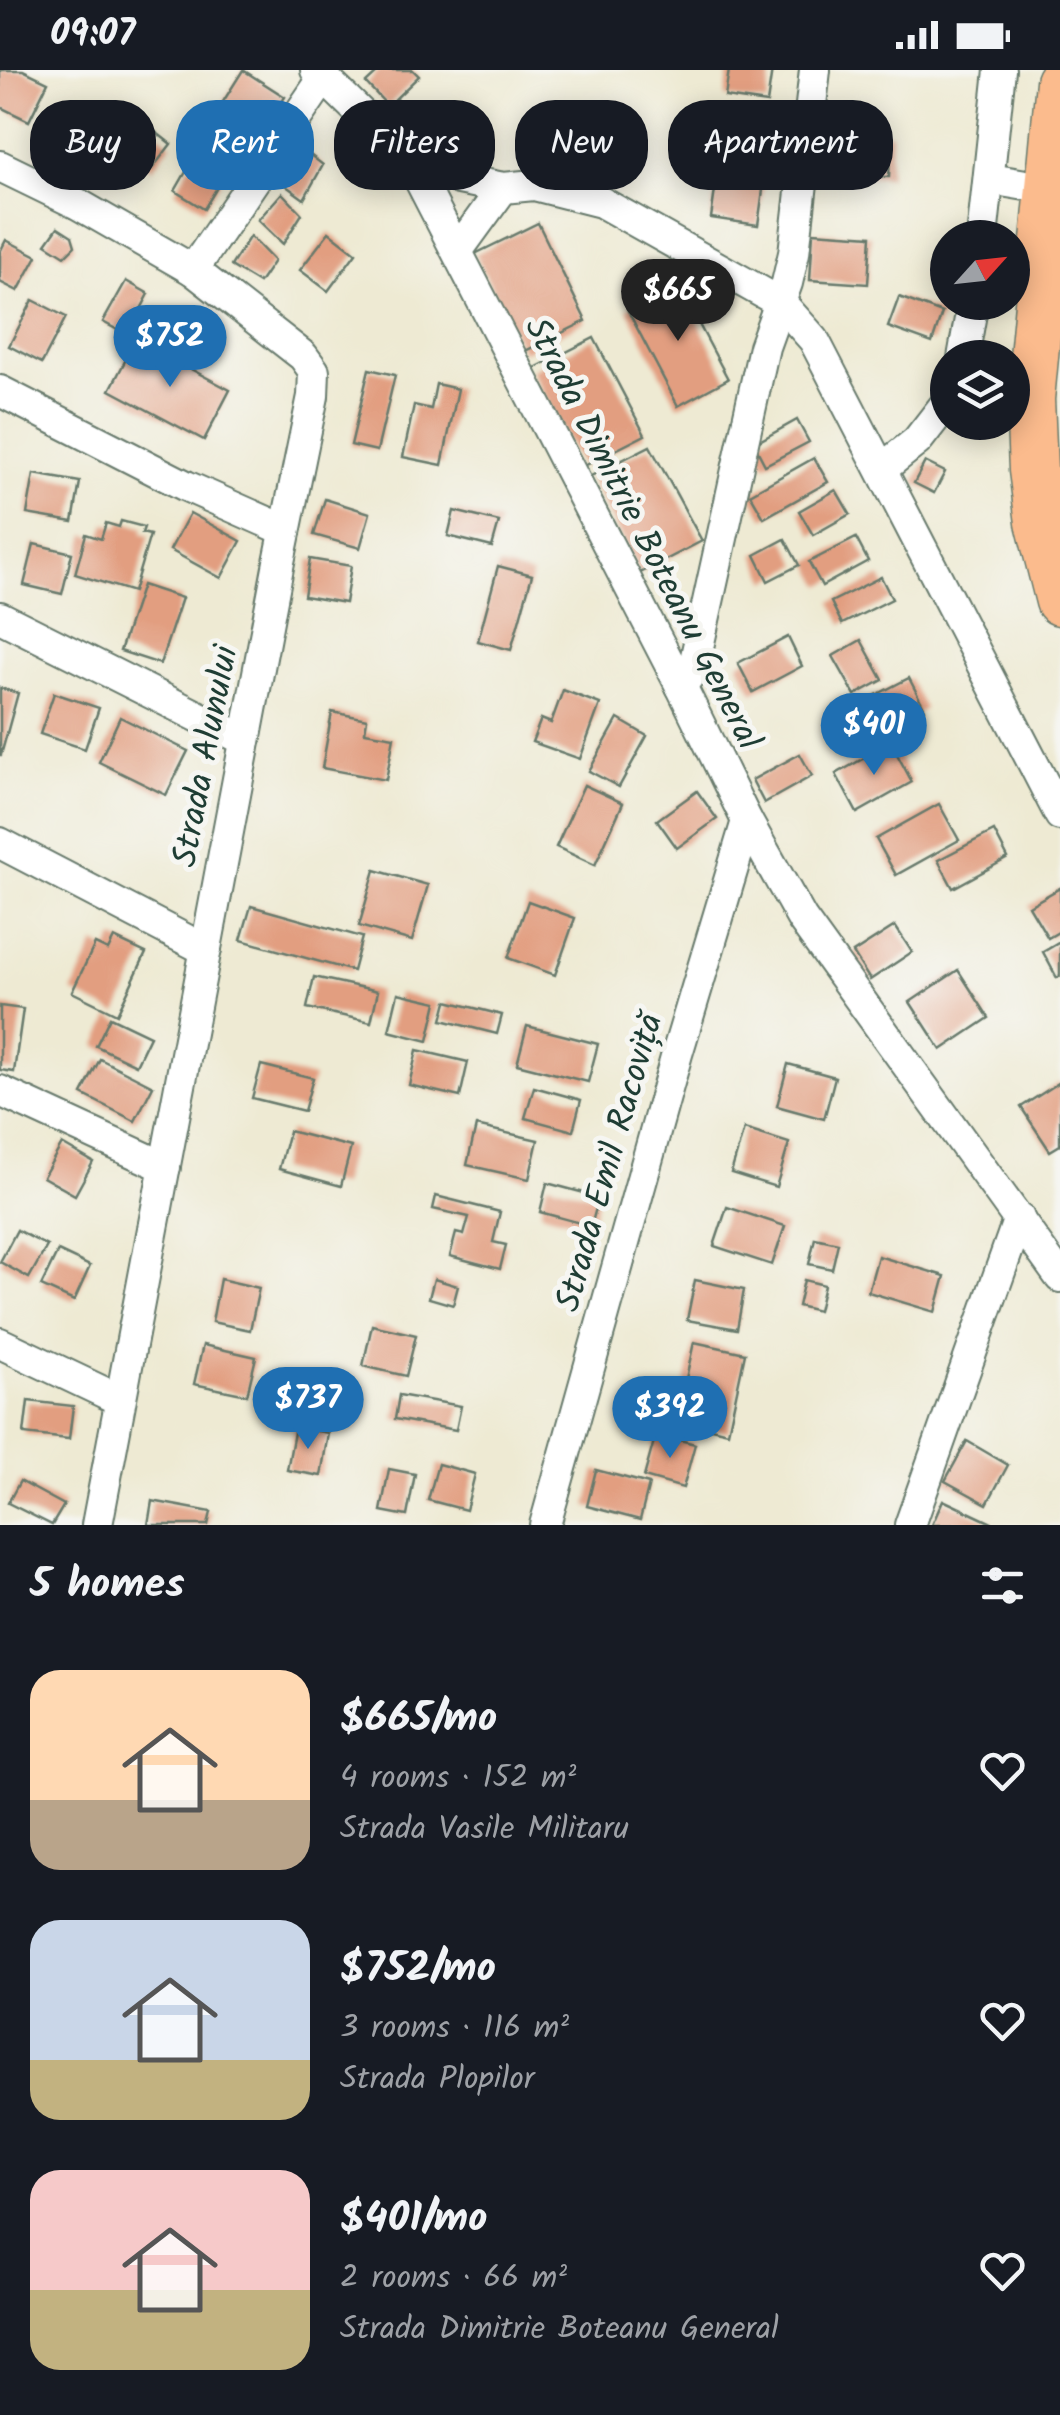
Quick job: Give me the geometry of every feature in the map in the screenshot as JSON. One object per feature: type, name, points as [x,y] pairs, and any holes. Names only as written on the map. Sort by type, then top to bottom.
[{"type":"main road","points":[[1060,82],[1030,399],[1040,522],[1060,600]]},
{"type":"street","points":[[682,686],[693,670],[764,347],[781,304],[794,253],[815,70]]},
{"type":"street","points":[[984,220],[1000,70]]},
{"type":"street","points":[[193,270],[320,73],[348,100]]},
{"type":"street","name":"Strada Alunului","points":[[0,166],[78,204],[193,270],[302,356],[314,371],[313,396],[97,1525]]},
{"type":"street","points":[[990,180],[1049,190]]},
{"type":"street","points":[[495,186],[534,185],[602,202],[781,304],[814,340],[1060,815]]},
{"type":"street","points":[[458,250],[503,188]]},
{"type":"street","name":"Strada Dimitrie Boteanu General","points":[[426,190],[682,686],[747,821],[802,920],[1060,1278]]},
{"type":"street","points":[[0,391],[186,486],[285,530]]},
{"type":"street","points":[[882,468],[917,441],[930,425]]},
{"type":"street","points":[[0,617],[245,740]]},
{"type":"street","name":"Strada Emil Racoviță","points":[[545,1525],[677,1054],[747,821]]},
{"type":"street","points":[[0,843],[206,950]]},
{"type":"street","points":[[0,1090],[164,1167]]},
{"type":"street","points":[[910,1525],[1018,1218]]},
{"type":"street","points":[[0,1343],[120,1400]]},
{"type":"building","points":[[0,70],[23,70],[48,82],[39,100],[30,100],[29,121],[0,107]]},
{"type":"building","points":[[243,70],[285,97],[283,100],[224,100]]},
{"type":"building","points":[[380,70],[413,70],[419,76],[394,100],[382,100],[366,83]]},
{"type":"building","points":[[729,70],[772,70],[767,100],[725,97]]},
{"type":"building","points":[[156,132],[171,144],[156,164]]},
{"type":"building","points":[[314,158],[323,165],[314,181]]},
{"type":"building","points":[[176,189],[216,190],[204,209]]},
{"type":"building","points":[[292,190],[309,190],[304,199]]},
{"type":"building","points":[[715,190],[763,190],[758,225],[711,218]]},
{"type":"building","points":[[282,193],[302,214],[283,244],[258,220]]},
{"type":"building","points":[[538,223],[586,321],[523,352],[475,254]]},
{"type":"building","points":[[58,227],[72,236],[75,246],[65,256],[46,244]]},
{"type":"building","points":[[329,232],[356,253],[328,291],[300,270]]},
{"type":"building","points":[[813,232],[871,236],[868,284],[810,280]]},
{"type":"building","points":[[250,236],[274,261],[259,283],[231,266]]},
{"type":"building","points":[[6,240],[37,256],[18,291],[0,282],[0,252]]},
{"type":"building","points":[[126,281],[149,294],[127,335],[103,322]]},
{"type":"building","points":[[677,283],[728,379],[678,406],[627,309]]},
{"type":"building","points":[[899,297],[930,309],[930,320],[940,320],[930,342],[888,327]]},
{"type":"building","points":[[33,300],[66,317],[42,363],[9,346]]},
{"type":"building","points":[[594,338],[645,435],[582,467],[531,370]]},
{"type":"building","points":[[136,340],[230,390],[204,440],[110,390]]},
{"type":"building","points":[[369,369],[395,375],[377,451],[351,445]]},
{"type":"building","points":[[436,384],[458,389],[442,465],[403,457],[414,405],[431,409]]},
{"type":"building","points":[[797,420],[809,442],[765,465],[754,444]]},
{"type":"building","points":[[650,446],[702,541],[640,573],[589,477]]},
{"type":"building","points":[[814,458],[828,482],[764,518],[750,494]]},
{"type":"building","points":[[925,462],[945,472],[934,493],[914,483]]},
{"type":"building","points":[[34,474],[80,482],[73,522],[27,514]]},
{"type":"building","points":[[836,490],[850,514],[813,535],[799,511]]},
{"type":"building","points":[[325,499],[370,513],[360,548],[314,535]]},
{"type":"building","points":[[454,511],[499,522],[492,547],[448,536]]},
{"type":"building","points":[[190,513],[241,541],[221,578],[170,550]]},
{"type":"building","points":[[121,521],[144,527],[142,533],[150,535],[133,592],[75,574],[86,534],[101,539],[106,523],[119,527]]},
{"type":"building","points":[[856,538],[868,561],[822,586],[809,562]]},
{"type":"building","points":[[785,539],[799,565],[768,581],[755,555]]},
{"type":"building","points":[[34,544],[72,553],[62,594],[24,585]]},
{"type":"building","points":[[310,559],[351,566],[345,603],[304,596]]},
{"type":"building","points":[[498,566],[532,575],[511,650],[478,641]]},
{"type":"building","points":[[881,577],[892,599],[842,624],[831,602]]},
{"type":"building","points":[[142,585],[182,598],[160,664],[120,651]]},
{"type":"building","points":[[788,637],[802,666],[753,692],[738,663]]},
{"type":"building","points":[[861,640],[883,680],[855,695],[833,656]]},
{"type":"building","points":[[909,678],[925,709],[868,739],[851,708]]},
{"type":"building","points":[[0,688],[18,693],[1,755],[0,755]]},
{"type":"building","points":[[563,690],[600,704],[580,759],[532,742],[541,719],[551,723]]},
{"type":"building","points":[[54,693],[99,708],[85,749],[40,734]]},
{"type":"building","points":[[332,712],[367,719],[365,732],[394,737],[386,780],[322,768]]},
{"type":"building","points":[[120,717],[188,751],[166,795],[99,762]]},
{"type":"building","points":[[618,719],[647,736],[619,787],[589,771]]},
{"type":"building","points":[[891,743],[912,782],[857,813],[836,774]]},
{"type":"building","points":[[800,754],[812,776],[764,803],[752,780]]},
{"type":"building","points":[[584,785],[623,803],[595,865],[556,847]]},
{"type":"building","points":[[697,791],[717,819],[677,848],[657,820]]},
{"type":"building","points":[[939,804],[959,840],[896,875],[876,839]]},
{"type":"building","points":[[994,831],[1008,858],[953,888],[938,860]]},
{"type":"building","points":[[375,870],[428,885],[412,941],[359,926]]},
{"type":"building","points":[[1060,888],[1060,931],[1048,938],[1029,906]]},
{"type":"building","points":[[528,901],[575,918],[555,975],[508,958]]},
{"type":"building","points":[[251,906],[362,937],[353,971],[241,940]]},
{"type":"building","points":[[895,926],[912,952],[870,980],[853,953]]},
{"type":"building","points":[[114,938],[146,953],[117,1014],[72,992],[95,944],[108,950]]},
{"type":"building","points":[[1060,942],[1060,976],[1057,978],[1043,952]]},
{"type":"building","points":[[958,970],[989,1018],[941,1050],[910,1002]]},
{"type":"building","points":[[314,977],[378,991],[371,1022],[307,1008]]},
{"type":"building","points":[[398,993],[437,1002],[428,1041],[389,1031]]},
{"type":"building","points":[[447,1001],[502,1015],[497,1034],[442,1020]]},
{"type":"building","points":[[0,1006],[23,1009],[14,1072],[0,1070]]},
{"type":"building","points":[[110,1017],[150,1036],[136,1065],[96,1046]]},
{"type":"building","points":[[527,1026],[598,1044],[588,1082],[517,1064]]},
{"type":"building","points":[[417,1050],[468,1062],[460,1097],[409,1085]]},
{"type":"building","points":[[100,1059],[153,1086],[135,1121],[82,1094]]},
{"type":"building","points":[[788,1064],[835,1077],[824,1119],[777,1106]]},
{"type":"building","points":[[261,1065],[313,1078],[304,1111],[252,1098]]},
{"type":"building","points":[[1060,1082],[1060,1145],[1050,1151],[1021,1107]]},
{"type":"building","points":[[534,1087],[581,1100],[573,1131],[525,1118]]},
{"type":"building","points":[[476,1126],[538,1140],[529,1179],[467,1165]]},
{"type":"building","points":[[744,1129],[789,1143],[776,1187],[731,1173]]},
{"type":"building","points":[[289,1131],[351,1147],[341,1186],[279,1169]]},
{"type":"building","points":[[62,1144],[93,1162],[75,1195],[43,1177]]},
{"type":"building","points":[[547,1183],[599,1197],[591,1226],[540,1212]]},
{"type":"building","points":[[436,1196],[500,1212],[493,1242],[506,1245],[500,1269],[450,1256],[456,1233],[464,1235],[469,1217],[433,1209]]},
{"type":"building","points":[[727,1207],[785,1226],[772,1265],[714,1246]]},
{"type":"building","points":[[17,1230],[47,1246],[29,1278],[0,1262]]},
{"type":"building","points":[[815,1238],[838,1243],[832,1269],[809,1264]]},
{"type":"building","points":[[58,1251],[90,1266],[74,1301],[41,1286]]},
{"type":"building","points":[[878,1256],[945,1276],[935,1312],[868,1292]]},
{"type":"building","points":[[220,1279],[259,1288],[250,1330],[212,1322]]},
{"type":"building","points":[[434,1279],[458,1286],[453,1305],[429,1298]]},
{"type":"building","points":[[695,1280],[744,1290],[737,1329],[687,1320]]},
{"type":"building","points":[[804,1280],[824,1285],[818,1311],[798,1306]]},
{"type":"building","points":[[372,1325],[416,1335],[406,1376],[363,1366]]},
{"type":"building","points":[[694,1342],[745,1353],[728,1432],[677,1420]]},
{"type":"building","points":[[203,1345],[256,1357],[247,1395],[194,1384]]},
{"type":"building","points":[[399,1395],[461,1406],[456,1430],[395,1419]]},
{"type":"building","points":[[28,1401],[73,1406],[69,1439],[24,1434]]},
{"type":"building","points":[[295,1427],[328,1433],[321,1476],[287,1470]]},
{"type":"building","points":[[656,1434],[695,1444],[683,1488],[644,1477]]},
{"type":"building","points":[[967,1441],[1008,1465],[987,1504],[945,1481]]},
{"type":"building","points":[[438,1464],[475,1474],[466,1510],[428,1500]]},
{"type":"building","points":[[389,1469],[415,1474],[407,1516],[381,1511]]},
{"type":"building","points":[[596,1470],[649,1484],[640,1520],[587,1506]]},
{"type":"building","points":[[20,1481],[64,1505],[52,1525],[8,1503]]},
{"type":"building","points":[[943,1500],[996,1525],[932,1525]]},
{"type":"building","points":[[152,1501],[211,1512],[208,1525],[148,1525]]}]
